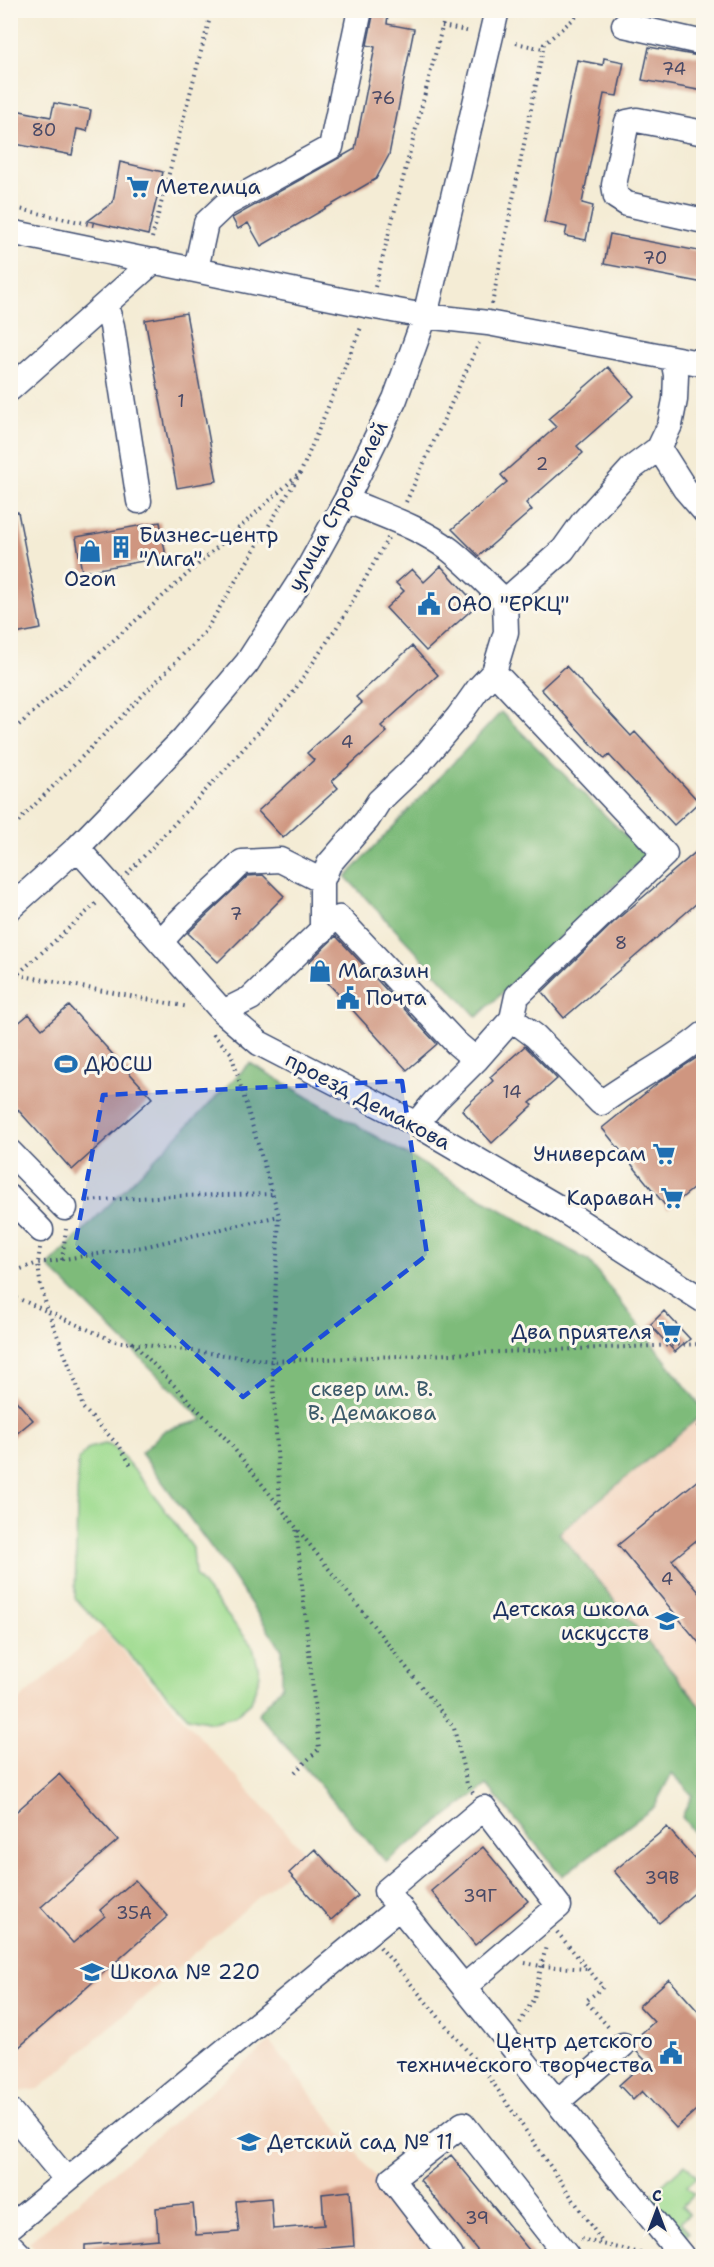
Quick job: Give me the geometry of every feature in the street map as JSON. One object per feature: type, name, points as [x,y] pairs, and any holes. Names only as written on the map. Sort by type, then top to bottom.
[{"type":"street","points":[[196,269],[206,223],[225,205],[331,147],[360,10]]},
{"type":"street","name":"улица Строителей","points":[[10,908],[77,848],[184,738],[247,663],[309,567],[346,500],[395,399],[425,316],[497,10]]},
{"type":"street","points":[[624,25],[704,43]]},
{"type":"street","points":[[704,133],[637,120],[627,122],[614,185],[616,197],[627,204],[704,220]]},
{"type":"street","points":[[10,232],[153,249],[196,269],[370,306],[425,316],[488,323],[704,364]]},
{"type":"street","points":[[10,389],[106,306],[153,249]]},
{"type":"street","points":[[106,306],[112,326],[139,501]]},
{"type":"street","points":[[505,601],[563,550],[583,522],[632,468],[658,448],[670,425],[675,400],[676,375],[673,359]]},
{"type":"street","points":[[658,448],[685,489],[704,512]]},
{"type":"street","points":[[322,931],[322,881],[329,864],[367,820],[379,801],[420,762],[494,672],[506,632],[505,601],[473,569],[435,540],[346,500]]},
{"type":"street","points":[[416,1124],[512,1019],[517,996],[665,854],[494,672]]},
{"type":"street","name":"проезд Демакова","points":[[77,848],[162,940],[223,1012],[259,1043],[416,1124],[700,1293]]},
{"type":"street","points":[[162,940],[175,924],[226,879],[242,861],[280,860],[322,881]]},
{"type":"street","points":[[223,1012],[251,998],[331,921],[339,918],[456,1043],[476,1060]]},
{"type":"street","points":[[512,1019],[535,1036],[602,1103],[622,1087],[691,1045],[704,1034]]},
{"type":"street","points":[[10,1152],[69,1212]]},
{"type":"street","points":[[10,1198],[41,1230]]},
{"type":"street","points":[[465,1986],[498,1957],[548,1921],[559,1906],[484,1808],[386,1890],[682,2256]]},
{"type":"street","points":[[10,2227],[400,1906]]},
{"type":"street","points":[[558,2101],[623,2045]]},
{"type":"street","points":[[10,2111],[67,2180]]},
{"type":"street","points":[[451,2256],[392,2180],[463,2124],[567,2256]]},
{"type":"street","points":[[10,2245],[21,2256]]},
{"type":"path","points":[[153,249],[212,10]]},
{"type":"path","points":[[10,830],[205,632],[301,472],[370,306],[444,20],[439,10]]},
{"type":"path","points":[[442,26],[473,33]]},
{"type":"path","points":[[516,43],[543,49]]},
{"type":"path","points":[[10,733],[301,472]]},
{"type":"path","points":[[10,816],[20,820]]},
{"type":"path","points":[[17,975],[189,1007]]},
{"type":"path","points":[[231,1053],[279,1216],[272,1361],[280,1505]]},
{"type":"path","points":[[62,1260],[69,1212],[174,1196],[272,1194]]},
{"type":"path","points":[[10,1273],[38,1263],[144,1247],[279,1216]]},
{"type":"path","points":[[41,1230],[38,1263],[40,1282],[48,1312],[77,1385],[83,1408],[120,1447],[132,1467]]},
{"type":"path","points":[[10,1297],[17,1298],[114,1341],[272,1361],[704,1344]]},
{"type":"path","points":[[131,1342],[228,1441],[454,1728],[467,1784],[484,1808]]},
{"type":"path","points":[[698,1425],[704,1431]]},
{"type":"path","points":[[296,1525],[319,1749],[296,1772]]},
{"type":"path","points":[[509,2042],[534,1998],[548,1921]]},
{"type":"path","points":[[548,1921],[603,1987],[586,2001],[623,2045]]},
{"type":"path","points":[[368,1933],[489,2077],[603,2243]]},
{"type":"path","points":[[498,1957],[541,1966],[588,1969]]},
{"type":"path","points":[[548,2232],[603,2243],[633,2254],[653,2256]]},
{"type":"highlighted area","points":[[402,1081],[427,1255],[243,1397],[75,1245],[103,1095]]},
{"type":"shaded area","name":"Детская школа искусств","points":[[703,1414],[703,1709],[559,1532]]},
{"type":"shaded area","name":"Школа № 220","points":[[102,1629],[307,1855],[39,2089],[11,2093],[10,1708]]},
{"type":"shaded area","name":"Детский сад № 11","points":[[270,2042],[437,2256],[42,2256],[29,2242]]},
{"type":"green space","points":[[501,712],[646,856],[477,1017],[346,877]]},
{"type":"green space","name":"сквер им. В. В. Демакова","points":[[250,1063],[589,1261],[703,1409],[703,1414],[559,1533],[703,1709],[703,1844],[682,1817],[692,1795],[672,1773],[654,1807],[562,1876],[487,1785],[386,1862],[258,1714],[282,1686],[282,1650],[228,1570],[141,1453],[165,1430],[203,1420],[48,1266]]},
{"type":"green space","points":[[105,1444],[114,1447],[143,1480],[193,1548],[195,1575],[253,1647],[260,1675],[251,1702],[233,1717],[212,1722],[188,1717],[75,1598],[78,1460],[89,1448]]},
{"type":"green space","points":[[685,2164],[697,2177],[687,2186],[694,2194],[682,2206],[689,2214],[680,2222],[689,2232],[679,2241],[644,2202]]},
{"type":"building","points":[[374,11],[388,14],[387,24],[414,29],[389,155],[376,179],[261,246],[248,223],[238,229],[232,218],[355,149],[375,47],[367,45]]},
{"type":"building","points":[[649,47],[704,57],[704,91],[642,80]]},
{"type":"building","points":[[604,58],[624,62],[617,96],[604,94],[582,203],[593,206],[586,240],[565,236],[567,227],[544,222],[577,60],[603,65]]},
{"type":"building","points":[[54,103],[91,110],[87,131],[77,129],[72,155],[10,143],[10,109],[51,117]]},
{"type":"building","name":"Метелица","points":[[120,162],[163,172],[148,235],[88,221],[113,202]]},
{"type":"building","points":[[610,234],[704,252],[704,283],[604,264]]},
{"type":"building","points":[[186,313],[217,481],[177,488],[145,320]]},
{"type":"building","points":[[608,367],[634,396],[577,446],[583,453],[526,503],[532,510],[479,556],[452,529],[507,482],[501,475],[556,427],[548,419]]},
{"type":"building","points":[[10,512],[18,512],[41,629],[10,635]]},
{"type":"building","name":"Бизнес-центр \"Лига\"","points":[[160,522],[166,557],[82,572],[76,537]]},
{"type":"building","points":[[441,566],[477,605],[426,651],[386,608],[404,591],[396,583],[412,569],[424,582]]},
{"type":"building","points":[[412,646],[438,675],[381,726],[387,732],[332,781],[338,788],[283,838],[258,811],[314,760],[307,753],[362,703],[356,697]]},
{"type":"building","points":[[566,666],[631,736],[635,732],[699,802],[674,825],[609,755],[605,759],[541,689]]},
{"type":"building","points":[[704,845],[704,897],[564,1018],[542,992],[614,922]]},
{"type":"building","points":[[263,875],[284,896],[218,962],[188,933],[248,876]]},
{"type":"building","points":[[336,936],[437,1044],[407,1070],[309,962]]},
{"type":"building","name":"ДЮСШ","points":[[69,1006],[152,1098],[72,1170],[10,1101],[10,1030],[29,1014],[42,1029]]},
{"type":"building","points":[[525,1046],[557,1079],[530,1103],[533,1105],[492,1143],[462,1110],[493,1081],[490,1077]]},
{"type":"building","name":"Универсам","points":[[704,1053],[704,1180],[668,1209],[602,1128],[659,1082]]},
{"type":"building","name":"Два приятеля","points":[[664,1311],[690,1339],[675,1352],[650,1325]]},
{"type":"building","points":[[10,1394],[33,1420],[10,1439]]},
{"type":"building","points":[[704,1475],[704,1534],[672,1560],[704,1598],[704,1649],[618,1545]]},
{"type":"building","points":[[59,1774],[118,1840],[41,1907],[73,1943],[105,1916],[100,1910],[135,1880],[168,1916],[10,2055],[10,1817]]},
{"type":"building","points":[[667,1827],[704,1869],[704,1885],[659,1923],[614,1871]]},
{"type":"building","points":[[483,1847],[528,1901],[475,1945],[431,1891]]},
{"type":"building","points":[[315,1849],[358,1896],[331,1920],[289,1873]]},
{"type":"building","name":"Центр детского технического творчества","points":[[669,1979],[704,2018],[704,2103],[676,2128],[642,2091],[633,2100],[619,2085],[646,2061],[636,2051],[635,2039],[654,2022],[639,2006]]},
{"type":"building","points":[[451,2155],[534,2256],[482,2256],[420,2180]]},
{"type":"building","points":[[350,2191],[354,2246],[317,2249],[317,2256],[276,2256],[275,2253],[241,2256],[85,2256],[85,2245],[158,2239],[156,2208],[193,2204],[196,2235],[239,2232],[236,2201],[271,2198],[273,2229],[324,2225],[322,2194]]},
{"type":"place","name":"Метелица","points":[[138,187]]},
{"type":"place","name":"Бизнес-центр \"Лига\"","points":[[121,547]]},
{"type":"place","name":"Ozon","points":[[90,551]]},
{"type":"place","name":"ОАО \"ЕРКЦ\"","points":[[429,604]]},
{"type":"place","name":"Магазин","points":[[320,971]]},
{"type":"place","name":"Почта","points":[[348,998]]},
{"type":"place","name":"ДЮСШ","points":[[66,1064]]},
{"type":"place","name":"Универсам","points":[[664,1154]]},
{"type":"place","name":"Караван","points":[[672,1198]]},
{"type":"place","name":"Два приятеля","points":[[670,1332]]},
{"type":"place","name":"Детская школа искусств","points":[[667,1621]]},
{"type":"place","name":"Школа № 220","points":[[92,1972]]},
{"type":"place","name":"Центр детского технического творчества","points":[[671,2053]]},
{"type":"place","name":"Детский сад № 11","points":[[249,2142]]}]
